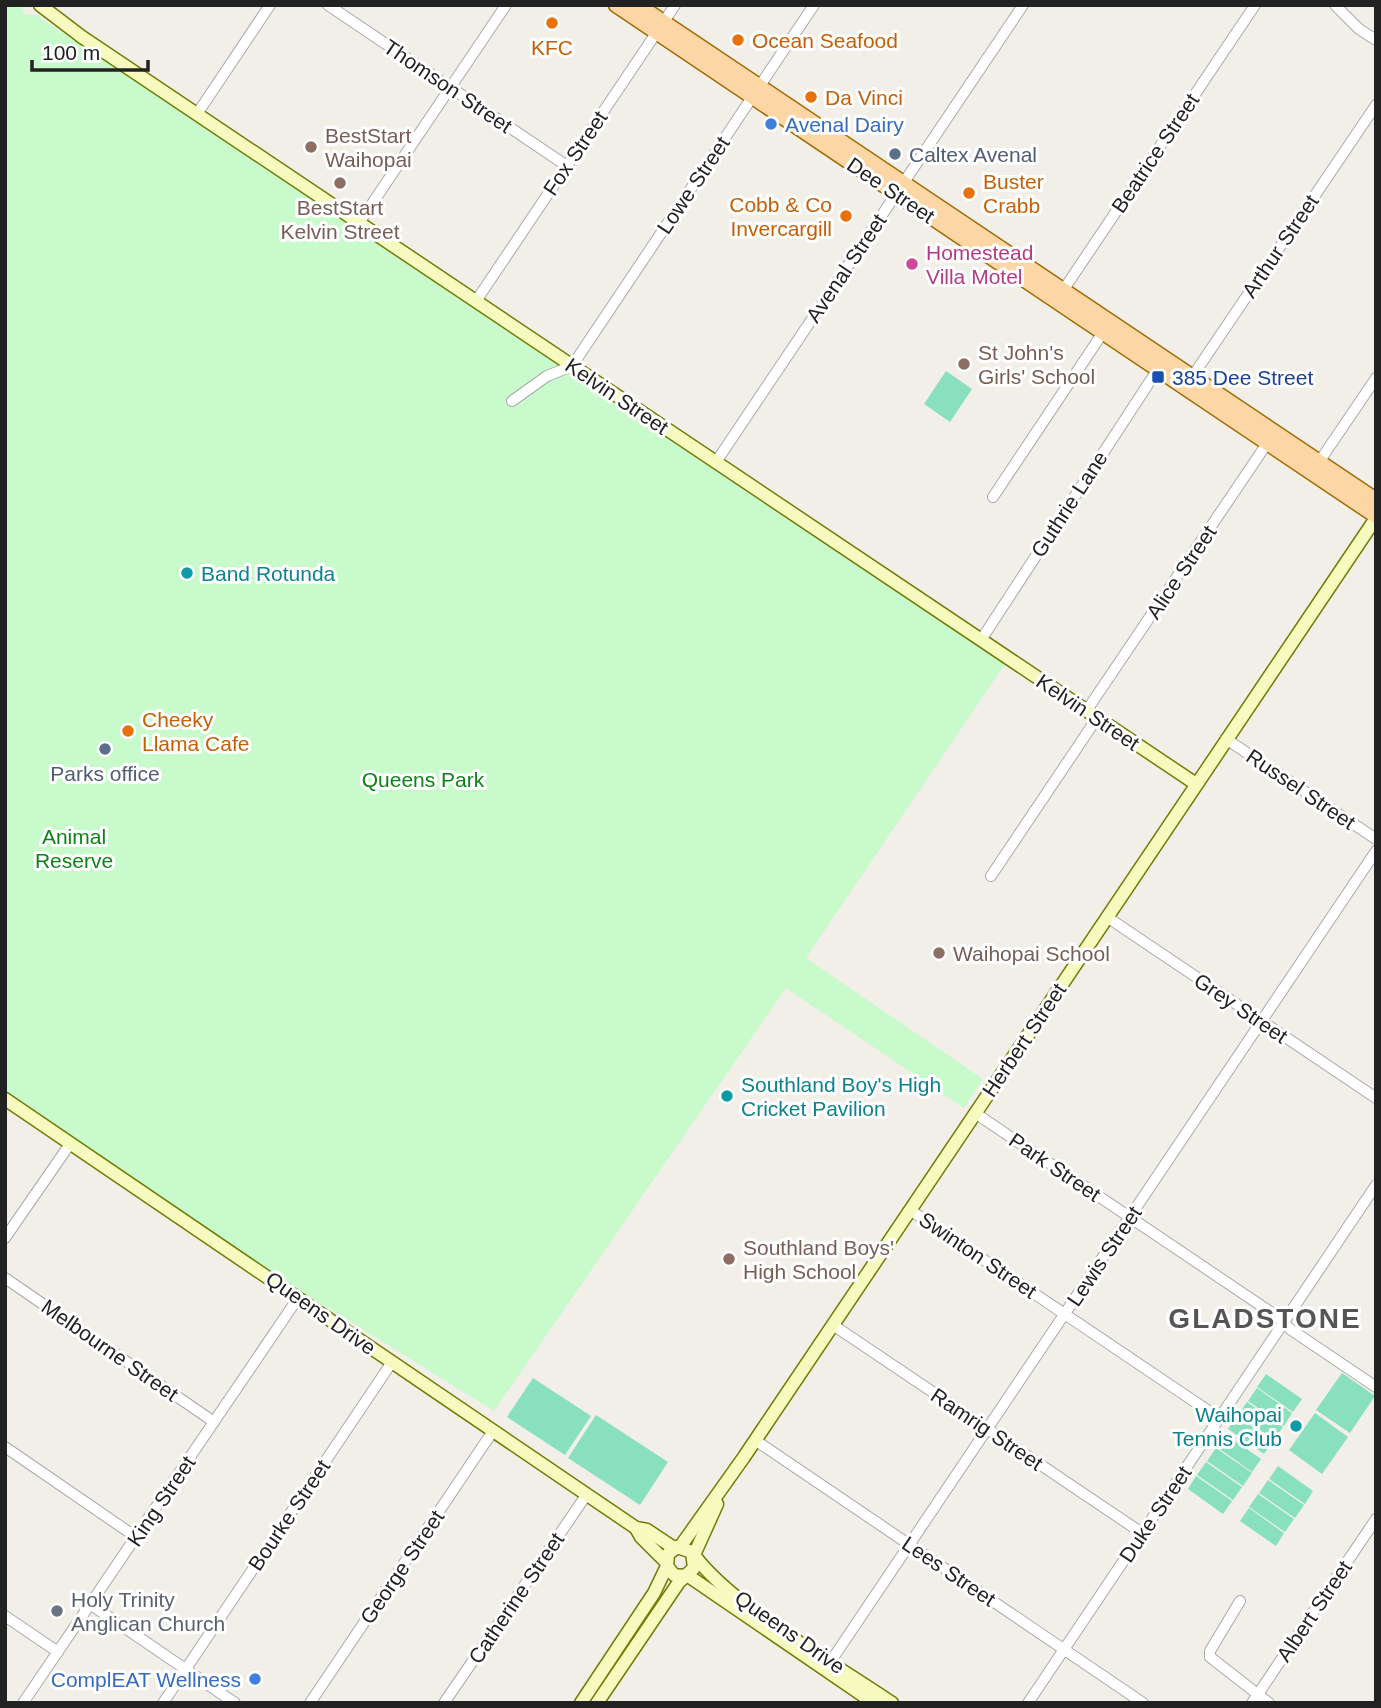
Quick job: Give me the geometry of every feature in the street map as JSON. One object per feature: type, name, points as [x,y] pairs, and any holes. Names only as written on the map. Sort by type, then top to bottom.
[{"type":"main road","name":"Kelvin Street","points":[[40,5],[197,114],[1196,784]]},
{"type":"main road","name":"Dee Street","points":[[616,5],[660,27],[1107,327],[1315,468],[1376,517]]},
{"type":"main road","name":"Dee Street","points":[[638,5],[660,27]]},
{"type":"main road","name":"Dee Street","points":[[1107,327],[1158,369],[1188,382]]},
{"type":"main road","name":"Dee Street","points":[[1315,468],[1376,500]]},
{"type":"main road","name":"Herbert Street","points":[[581,1703],[654,1593],[668,1554],[677,1548],[720,1492],[1376,517]]},
{"type":"main road","name":"Queens Drive","points":[[5,1099],[636,1528],[647,1530],[677,1548]]},
{"type":"main road","name":"Herbert Street","points":[[597,1703],[695,1564],[694,1555],[720,1492]]},
{"type":"main road","name":"Queens Drive","points":[[636,1528],[666,1564]]},
{"type":"main road","points":[[677,1548],[694,1555]]},
{"type":"main road","name":"Queens Drive","points":[[694,1555],[704,1569],[724,1586],[831,1661],[873,1700]]},
{"type":"main road","points":[[666,1564],[674,1575],[686,1575]]},
{"type":"main road","name":"Queens Drive","points":[[686,1575],[873,1700],[892,1703]]},
{"type":"street","points":[[197,114],[270,5]]},
{"type":"street","name":"Thomson Street","points":[[328,5],[567,166]]},
{"type":"street","points":[[359,223],[506,5]]},
{"type":"street","name":"Fox Street","points":[[476,301],[675,5]]},
{"type":"street","name":"Lowe Street","points":[[572,366],[814,5]]},
{"type":"street","name":"Avenal Street","points":[[716,462],[1024,5]]},
{"type":"street","name":"Beatrice Street","points":[[1059,296],[1255,5]]},
{"type":"street","points":[[1335,5],[1359,29],[1376,40]]},
{"type":"street","name":"Arthur Street","points":[[1188,382],[1376,105]]},
{"type":"street","points":[[993,497],[1107,327]]},
{"type":"street","points":[[512,401],[547,376],[572,366]]},
{"type":"street","name":"Guthrie Lane","points":[[981,640],[1158,369]]},
{"type":"street","points":[[1315,468],[1376,378]]},
{"type":"street","name":"Alice Street","points":[[991,876],[1092,714],[1271,438]]},
{"type":"street","name":"Russel Street","points":[[1226,739],[1376,839]]},
{"type":"street","name":"Lewis Street","points":[[831,1661],[1376,850]]},
{"type":"street","name":"Grey Street","points":[[1107,918],[1376,1098]]},
{"type":"street","name":"Park Street","points":[[975,1113],[1376,1387]]},
{"type":"street","points":[[5,1238],[70,1144]]},
{"type":"street","name":"Duke Street","points":[[1028,1703],[1376,1185]]},
{"type":"street","name":"Swinton Street","points":[[910,1210],[1219,1418]]},
{"type":"street","name":"Melbourne Street","points":[[5,1278],[214,1422]]},
{"type":"street","name":"King Street","points":[[23,1703],[298,1298]]},
{"type":"street","name":"Ramrig Street","points":[[833,1325],[1142,1533]]},
{"type":"street","name":"Bourke Street","points":[[163,1703],[392,1362]]},
{"type":"street","name":"George Street","points":[[310,1703],[493,1430]]},
{"type":"street","name":"Lees Street","points":[[755,1440],[1143,1703]]},
{"type":"street","points":[[5,1447],[136,1537]]},
{"type":"street","name":"Catherine Street","points":[[444,1703],[587,1494]]},
{"type":"street","name":"Albert Street","points":[[1255,1698],[1376,1519]]},
{"type":"street","points":[[1240,1601],[1210,1651],[1210,1657],[1255,1698],[1269,1703]]},
{"type":"street","points":[[90,1604],[235,1703]]},
{"type":"street","points":[[5,1616],[58,1652]]},
{"type":"green space","name":"Queens Park","points":[[5,5],[21,5],[25,14],[36,15],[1005,664],[806,958],[983,1079],[964,1108],[786,988],[494,1411],[296,1288],[5,1092]]},
{"type":"green space","points":[[946,371],[972,389],[950,422],[924,404]]},
{"type":"green space","points":[[1342,1373],[1375,1396],[1350,1433],[1316,1410]]},
{"type":"green space","points":[[1266,1374],[1302,1399],[1293,1412],[1257,1387]]},
{"type":"green space","points":[[533,1378],[591,1416],[565,1455],[507,1417]]},
{"type":"green space","points":[[1257,1388],[1292,1413],[1284,1426],[1248,1401]]},
{"type":"green space","points":[[1247,1402],[1283,1427],[1274,1440],[1238,1415]]},
{"type":"green space","points":[[1315,1413],[1348,1437],[1322,1474],[1289,1450]]},
{"type":"green space","points":[[596,1415],[668,1462],[640,1505],[568,1458]]},
{"type":"green space","points":[[1237,1416],[1273,1441],[1264,1454],[1228,1429]]},
{"type":"green space","points":[[1225,1434],[1261,1459],[1252,1472],[1217,1447]]},
{"type":"green space","points":[[1216,1448],[1252,1473],[1243,1486],[1207,1461]]},
{"type":"green space","points":[[1206,1462],[1242,1487],[1233,1500],[1197,1475]]},
{"type":"green space","points":[[1278,1466],[1313,1491],[1305,1504],[1269,1479]]},
{"type":"green space","points":[[1196,1476],[1232,1501],[1223,1514],[1188,1489]]},
{"type":"green space","points":[[1268,1480],[1304,1505],[1295,1518],[1259,1493]]},
{"type":"green space","points":[[1258,1494],[1294,1519],[1285,1532],[1249,1507]]},
{"type":"green space","points":[[1249,1508],[1284,1533],[1276,1546],[1240,1521]]},
{"type":"place","name":"KFC","points":[[552,23]]},
{"type":"place","name":"Ocean Seafood","points":[[738,40]]},
{"type":"place","name":"Da Vinci","points":[[811,97]]},
{"type":"place","name":"Avenal Dairy","points":[[771,124]]},
{"type":"place","name":"BestStart Waihopai","points":[[311,147]]},
{"type":"place","name":"Caltex Avenal","points":[[895,154]]},
{"type":"place","name":"BestStart Kelvin Street","points":[[340,183]]},
{"type":"place","name":"Buster Crabb","points":[[969,193]]},
{"type":"place","name":"Cobb & Co Invercargill","points":[[846,216]]},
{"type":"place","name":"Homestead Villa Motel","points":[[912,264]]},
{"type":"place","name":"St John's Girls' School","points":[[964,364]]},
{"type":"place","name":"385 Dee Street","points":[[1158,377]]},
{"type":"place","name":"Band Rotunda","points":[[187,573]]},
{"type":"place","name":"Cheeky Llama Cafe","points":[[128,731]]},
{"type":"place","name":"Parks office","points":[[105,749]]},
{"type":"place","name":"Waihopai School","points":[[939,953]]},
{"type":"place","name":"Southland Boy's High Cricket Pavilion","points":[[727,1096]]},
{"type":"place","name":"Southland Boys' High School","points":[[729,1259]]},
{"type":"place","name":"Waihopai Tennis Club","points":[[1296,1426]]},
{"type":"place","name":"Holy Trinity Anglican Church","points":[[57,1611]]},
{"type":"place","name":"ComplEAT Wellness","points":[[255,1679]]},
{"type":"district","name":"GLADSTONE","points":[[1265,1318]]},
{"type":"park label","name":"Animal Reserve","points":[[74,848]]}]
